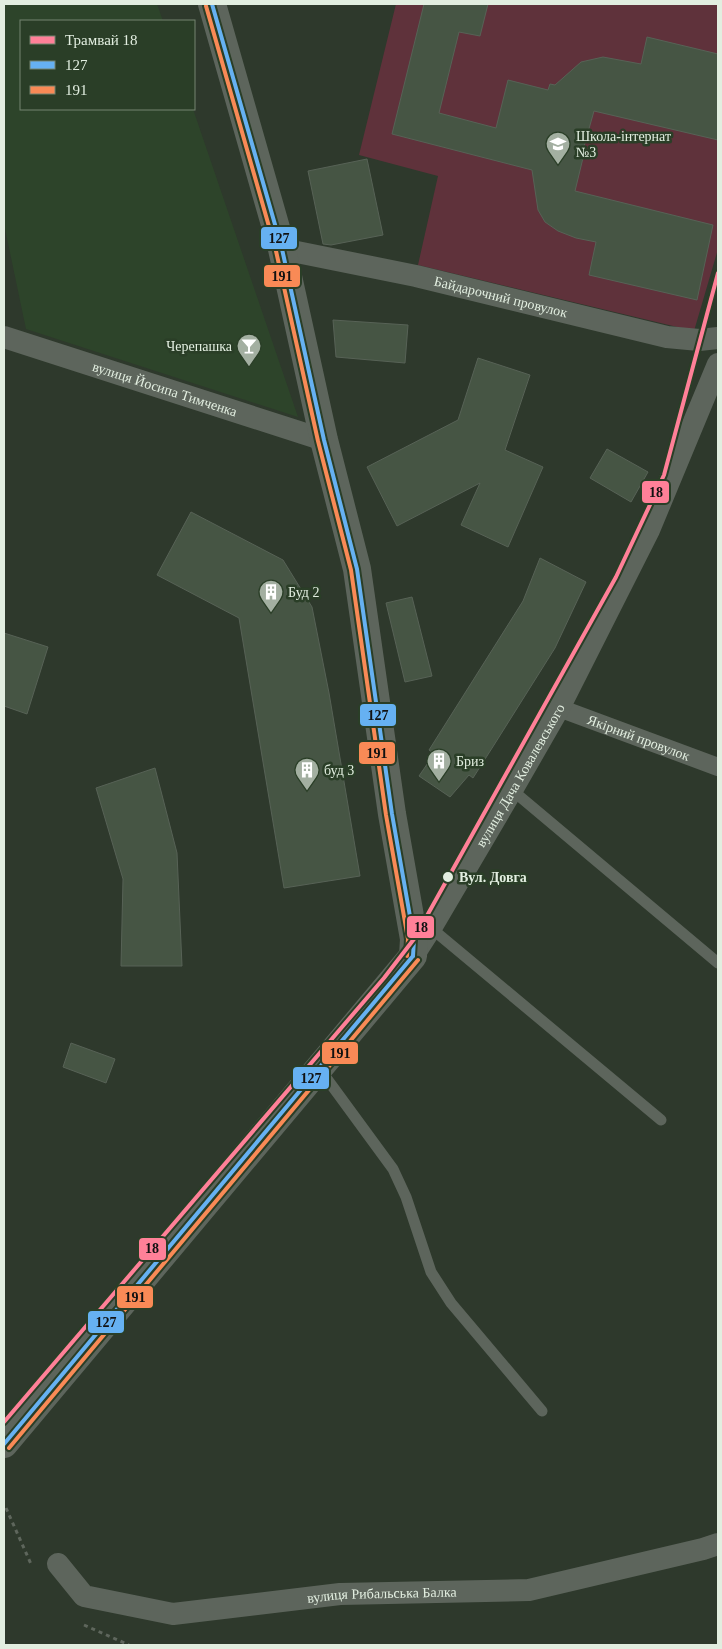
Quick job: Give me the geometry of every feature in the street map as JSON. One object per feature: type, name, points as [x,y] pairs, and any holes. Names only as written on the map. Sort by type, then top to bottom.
[{"type":"street","points":[[212,4],[282,249],[324,440],[358,568],[392,814],[414,939],[413,956]]},
{"type":"street","name":"Байдарочний провулок","points":[[282,249],[416,276],[667,336],[699,340],[718,338]]},
{"type":"street","name":"вулиця Йосипа Тимченка","points":[[4,337],[324,440]]},
{"type":"street","name":"вулиця Дача Ковалевського","points":[[4,1444],[413,956],[559,708],[649,530],[718,364]]},
{"type":"street","name":"Якірний провулок","points":[[559,708],[718,767]]},
{"type":"street","name":"вулиця Рибальська Балка","points":[[58,1564],[84,1596],[173,1614],[340,1594],[528,1590],[718,1544]]},
{"type":"lane","points":[[512,790],[718,962]]},
{"type":"lane","points":[[431,928],[661,1120]]},
{"type":"lane","points":[[319,1068],[393,1169],[406,1197],[431,1272],[451,1302],[542,1411]]},
{"type":"shaded area","points":[[4,4],[157,4],[163,20],[20,20],[20,110],[193,110],[298,417],[26,329],[4,224]]},
{"type":"shaded area","name":"Школа-інтернат №3","points":[[396,4],[718,4],[718,249],[694,331],[418,265],[438,176],[359,155]]},
{"type":"building","points":[[424,4],[488,4],[480,36],[459,32],[439,113],[496,128],[508,80],[548,90],[550,84],[555,85],[581,62],[603,57],[641,64],[647,37],[718,54],[718,140],[594,111],[581,157],[583,158],[575,191],[713,225],[697,300],[589,275],[596,242],[576,238],[558,231],[545,222],[538,210],[532,170],[392,134]]},
{"type":"building","points":[[367,159],[383,235],[331,245],[323,244],[308,171]]},
{"type":"building","points":[[333,320],[408,325],[405,363],[336,357]]},
{"type":"building","points":[[478,358],[530,375],[505,450],[543,467],[508,547],[461,525],[480,483],[397,526],[367,467],[458,420]]},
{"type":"building","points":[[607,449],[648,472],[631,502],[590,478]]},
{"type":"building","points":[[191,512],[283,560],[312,607],[329,693],[360,876],[284,888],[239,618],[157,575]]},
{"type":"building","points":[[540,558],[586,582],[555,648],[494,745],[473,778],[469,775],[450,797],[419,776],[434,754],[429,750],[523,601]]},
{"type":"building","points":[[412,597],[432,676],[405,682],[386,603]]},
{"type":"building","points":[[4,633],[48,647],[27,714],[4,706]]},
{"type":"building","points":[[155,768],[177,853],[182,966],[121,966],[123,879],[96,788]]},
{"type":"building","points":[[71,1043],[115,1059],[106,1083],[63,1067]]},
{"type":"tram line","name":"18","points":[[4,1422],[384,978],[414,939],[616,577],[664,475],[718,273]]},
{"type":"transit line","name":"127","points":[[212,4],[282,249],[324,440],[357,569],[392,814],[414,939],[413,956]]},
{"type":"transit line","name":"191","points":[[206,6],[276,251],[318,441],[351,570],[386,815],[408,939],[407,956]]},
{"type":"transit line","name":"127","points":[[4,1444],[413,956]]},
{"type":"transit line","name":"191","points":[[9,1448],[418,960]]},
{"type":"place","name":"Школа-інтернат №3","points":[[558,165]]},
{"type":"place","name":"Черепашка","points":[[249,367]]},
{"type":"place","name":"Буд 2","points":[[271,613]]},
{"type":"place","name":"Бриз","points":[[439,782]]},
{"type":"place","name":"буд 3","points":[[307,791]]},
{"type":"place","name":"Вул. Довга","points":[[448,877]]}]
